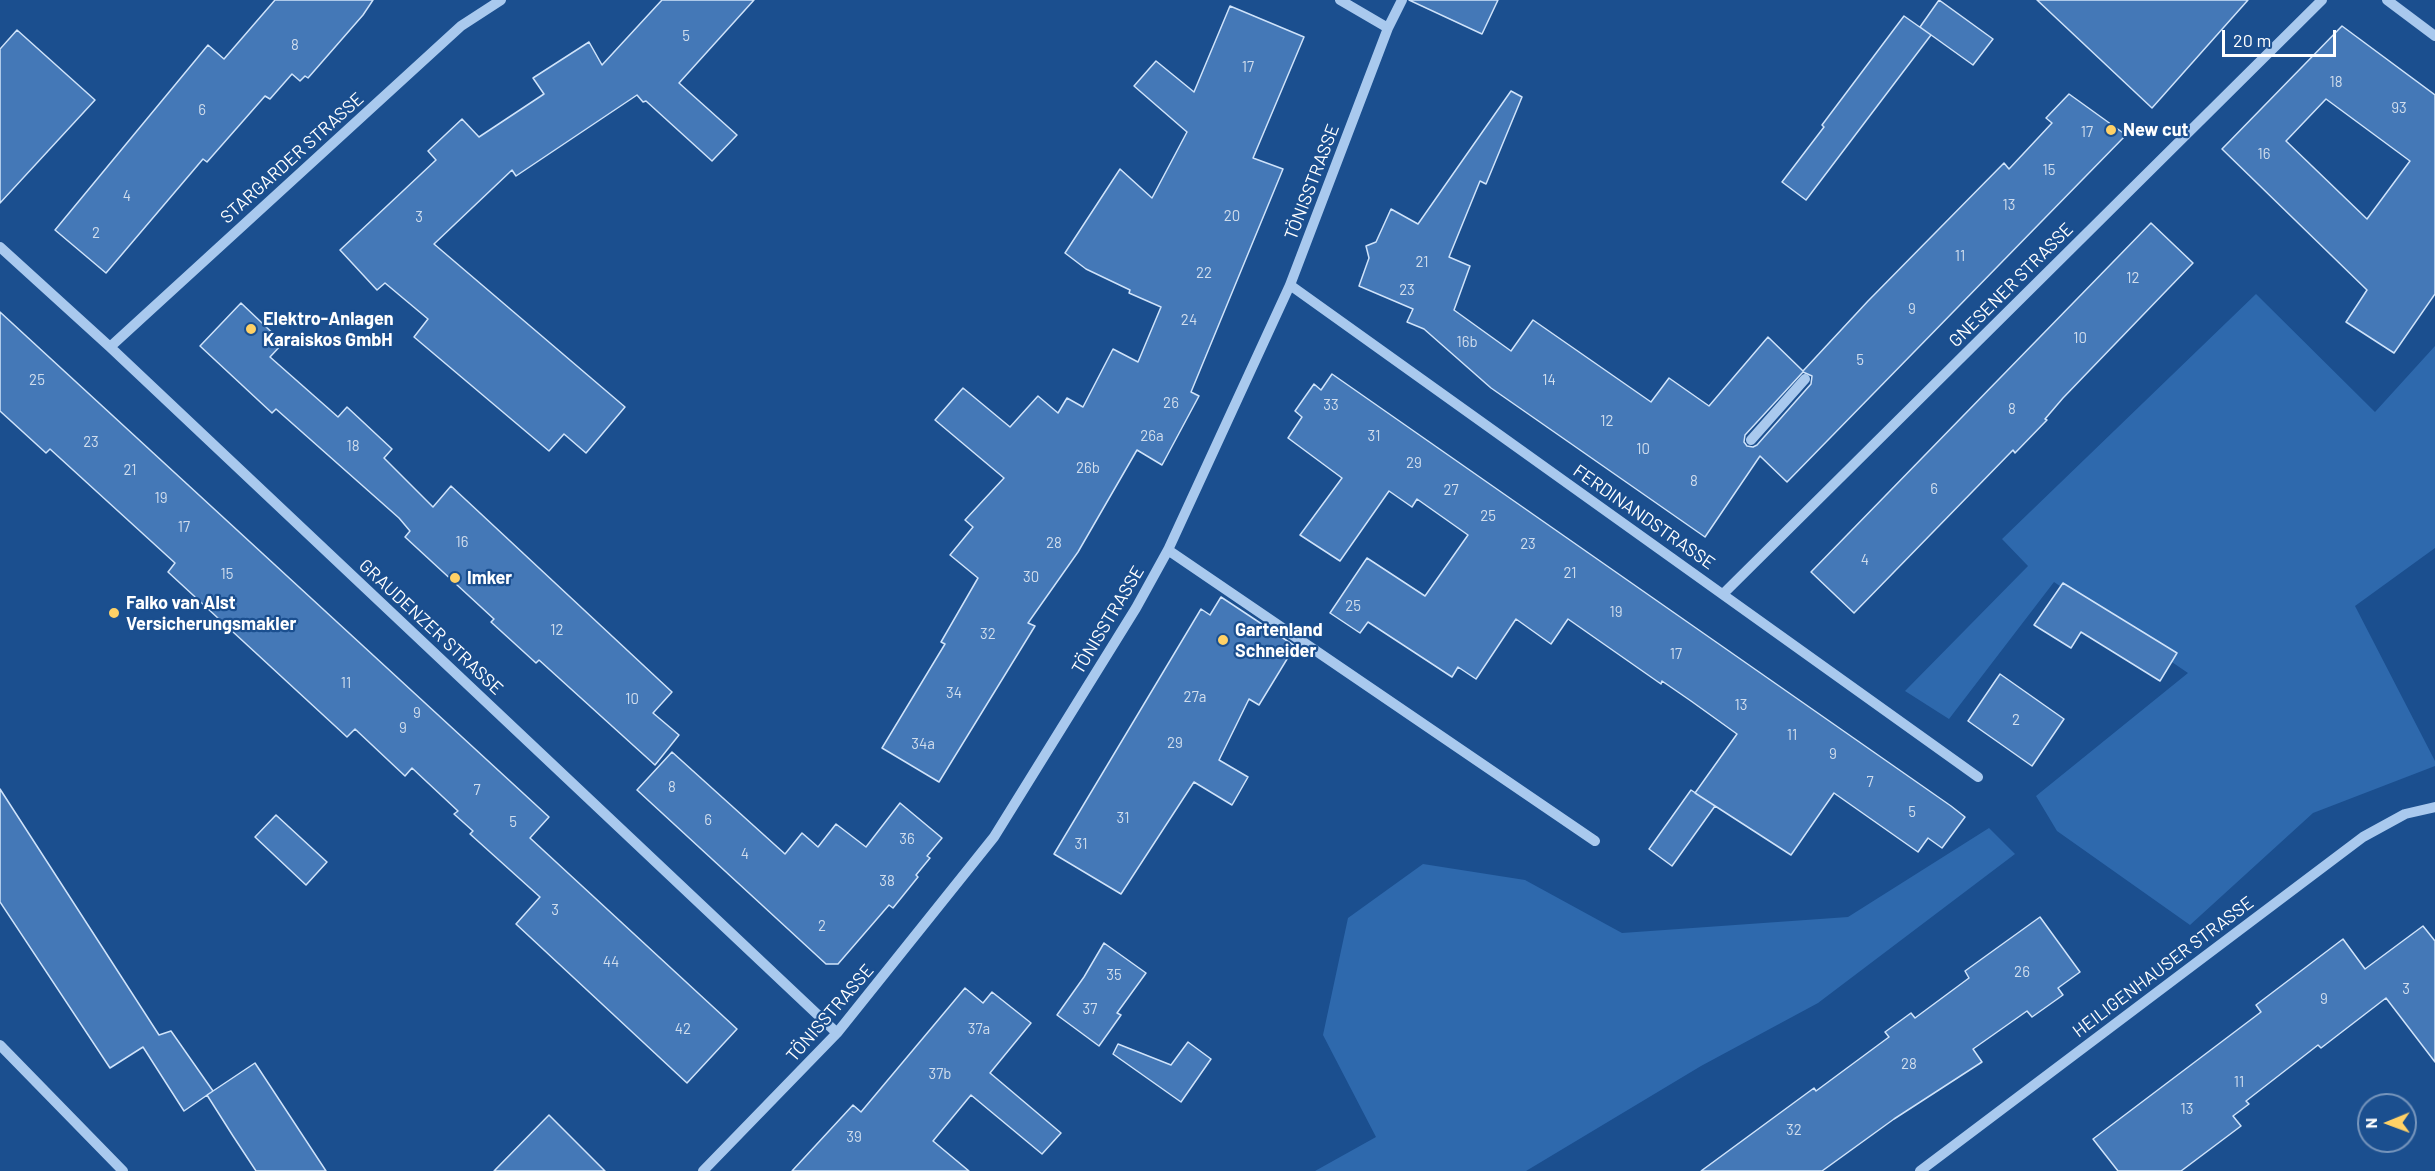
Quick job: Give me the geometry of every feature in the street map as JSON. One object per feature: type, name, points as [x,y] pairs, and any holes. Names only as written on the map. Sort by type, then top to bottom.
[{"type":"street","name":"STARGARDER STRASSE","points":[[110,347],[461,26],[501,0]]},
{"type":"street","points":[[1340,0],[1388,28]]},
{"type":"street","name":"TÖNISSTRASSE","points":[[704,1171],[837,1033],[994,837],[1137,608],[1168,550],[1290,285],[1388,28],[1402,0]]},
{"type":"street","name":"GNESENER STRASSE","points":[[1724,594],[2322,0]]},
{"type":"street","points":[[2387,0],[2435,36]]},
{"type":"street","name":"GRAUDENZER STRASSE","points":[[0,247],[110,347],[837,1033]]},
{"type":"street","name":"FERDINANDSTRASSE","points":[[1290,285],[1978,777]]},
{"type":"street","points":[[1751,440],[1805,379]]},
{"type":"street","points":[[1168,550],[1595,841]]},
{"type":"street","name":"HEILIGENHAUSER STRASSE","points":[[1920,1171],[2363,837],[2405,814],[2435,807]]},
{"type":"street","points":[[0,1045],[123,1171]]},
{"type":"shaded area","points":[[2256,294],[2375,412],[2435,346],[2435,548],[2355,606],[2435,761],[2435,766],[2313,813],[2190,925],[2057,831],[2036,796],[2188,673],[2054,582],[1949,719],[1905,691],[2028,566],[2002,539]]},
{"type":"shaded area","points":[[1989,828],[2015,854],[1818,1003],[1701,1066],[1526,1171],[1315,1171],[1376,1137],[1323,1035],[1348,918],[1423,864],[1525,880],[1622,933],[1848,917]]},
{"type":"building","points":[[275,0],[373,0],[363,15],[308,78],[305,76],[300,81],[292,74],[270,99],[265,96],[207,162],[203,159],[106,273],[55,230],[208,45],[224,59]]},
{"type":"building","points":[[662,0],[754,0],[679,83],[737,135],[712,161],[637,95],[516,176],[512,170],[434,244],[625,407],[586,453],[564,434],[549,451],[414,337],[428,319],[385,283],[377,290],[340,250],[436,160],[428,151],[462,119],[479,137],[544,94],[533,78],[589,42],[602,65]]},
{"type":"building","points":[[1409,0],[1498,0],[1482,34]]},
{"type":"building","points":[[1939,0],[1993,39],[1973,65],[1920,27]]},
{"type":"building","points":[[2037,0],[2248,0],[2152,108]]},
{"type":"building","points":[[1230,6],[1304,37],[1253,158],[1283,169],[1191,392],[1199,396],[1162,465],[1137,450],[1078,552],[1028,623],[1035,626],[939,782],[882,748],[945,644],[941,642],[978,578],[950,555],[973,527],[965,520],[1004,478],[935,420],[963,388],[1010,427],[1038,396],[1058,413],[1067,398],[1083,407],[1113,349],[1138,362],[1161,307],[1129,293],[1130,290],[1086,269],[1065,253],[1120,169],[1152,198],[1187,132],[1134,86],[1156,61],[1194,92]]},
{"type":"building","points":[[1904,16],[1931,35],[1806,200],[1782,182]]},
{"type":"building","points":[[2342,26],[2435,95],[2435,294],[2394,353],[2346,322],[2367,290],[2222,149]],"holes":[[[2326,99],[2410,161],[2367,219],[2286,141]]]},
{"type":"building","points":[[17,30],[95,100],[0,203],[0,49]]},
{"type":"building","points":[[1511,91],[1522,97],[1486,184],[1480,181],[1449,257],[1470,266],[1454,310],[1511,351],[1533,320],[1651,402],[1669,378],[1709,406],[1768,337],[1803,371],[1868,301],[2004,163],[2009,169],[2052,123],[2046,118],[2069,94],[2126,135],[1787,482],[1760,456],[1705,537],[1491,388],[1424,329],[1407,322],[1413,309],[1359,286],[1369,258],[1366,246],[1376,242],[1391,209],[1418,224]],"holes":[[[1803,372],[1812,376],[1811,384],[1757,445],[1747,446],[1744,442],[1745,435]]]},
{"type":"building","points":[[2151,223],[2193,263],[2063,398],[2045,419],[2047,420],[2015,453],[2013,450],[1854,613],[1811,572]]},
{"type":"building","points":[[241,303],[283,343],[270,357],[338,417],[347,407],[392,449],[384,458],[433,507],[451,486],[672,692],[653,713],[679,735],[655,765],[539,660],[536,663],[491,622],[494,619],[405,537],[410,531],[399,518],[276,409],[272,413],[200,346]]},
{"type":"building","points":[[0,312],[549,817],[530,838],[737,1029],[687,1083],[516,924],[540,897],[470,834],[473,831],[454,814],[458,811],[412,768],[405,776],[355,729],[347,737],[168,572],[175,563],[50,449],[46,453],[0,411]]},
{"type":"building","points":[[1332,374],[1965,817],[1942,848],[1928,838],[1918,852],[1834,793],[1791,855],[1695,793],[1737,734],[1568,619],[1551,644],[1516,619],[1476,679],[1458,667],[1452,677],[1368,622],[1360,633],[1330,613],[1367,558],[1425,596],[1468,535],[1417,499],[1412,507],[1389,491],[1340,561],[1300,535],[1342,478],[1288,438],[1302,417],[1295,411],[1314,384],[1321,390]]},
{"type":"building","points":[[2063,583],[2177,653],[2160,681],[2081,632],[2071,648],[2034,625]]},
{"type":"building","points":[[1221,597],[1295,646],[1259,705],[1249,699],[1219,760],[1248,777],[1232,805],[1194,782],[1121,894],[1054,854],[1201,609],[1210,615]]},
{"type":"building","points":[[2000,674],[2064,719],[2032,766],[1968,721]]},
{"type":"building","points":[[672,752],[785,854],[802,833],[818,847],[836,824],[866,847],[900,803],[942,838],[927,856],[930,858],[916,875],[918,877],[893,908],[889,905],[838,964],[826,964],[637,790]]},
{"type":"building","points":[[0,789],[159,1035],[171,1031],[213,1091],[184,1111],[143,1047],[110,1068],[0,902]]},
{"type":"building","points":[[1691,790],[1715,806],[1672,866],[1649,849]]},
{"type":"building","points":[[276,815],[327,862],[306,885],[255,837]]},
{"type":"building","points":[[2040,917],[2080,972],[2058,988],[2063,995],[2032,1017],[2027,1011],[1973,1049],[1982,1062],[1894,1119],[1822,1171],[1701,1171],[1814,1088],[1816,1091],[1889,1037],[1885,1032],[1911,1013],[1915,1018],[1969,978],[1965,971]]},
{"type":"building","points":[[2423,926],[2435,941],[2435,1062],[2386,998],[2321,1048],[2318,1045],[2246,1101],[2249,1104],[2233,1116],[2241,1126],[2181,1171],[2118,1171],[2093,1139],[2261,1012],[2256,1005],[2343,939],[2365,969]]},
{"type":"building","points":[[1104,943],[1146,973],[1117,1013],[1121,1015],[1099,1046],[1057,1015],[1084,977]]},
{"type":"building","points":[[965,988],[983,1003],[992,992],[1031,1023],[990,1073],[1061,1133],[1042,1154],[971,1095],[933,1141],[969,1171],[792,1171],[853,1105],[861,1112]]},
{"type":"building","points":[[1188,1042],[1211,1059],[1181,1102],[1113,1054],[1118,1044],[1171,1065]]},
{"type":"building","points":[[255,1063],[326,1171],[256,1171],[207,1095]]},
{"type":"building","points":[[549,1115],[605,1171],[494,1171]]},
{"type":"place","name":"New cut","points":[[2111,130]]},
{"type":"place","name":"Elektro-Anlagen Karaiskos GmbH","points":[[251,329]]},
{"type":"place","name":"Imker","points":[[455,578]]},
{"type":"place","name":"Falko van Alst Versicherungsmakler","points":[[114,613]]},
{"type":"place","name":"Gartenland Schneider","points":[[1223,640]]}]
